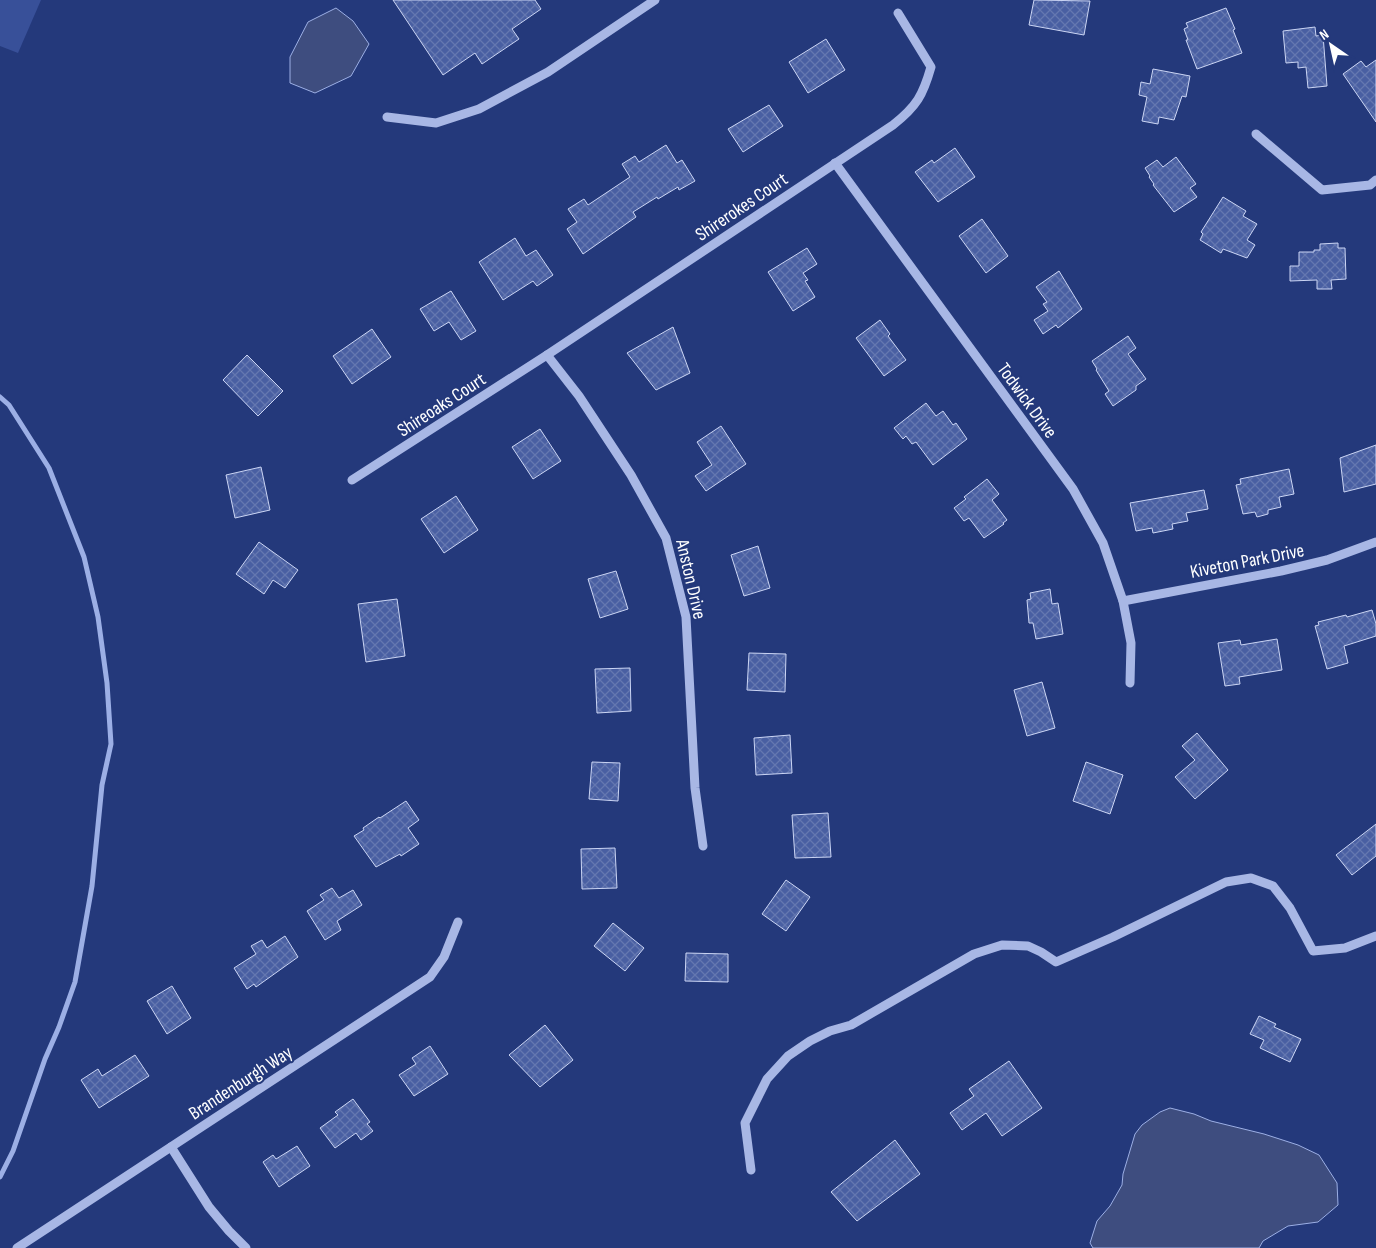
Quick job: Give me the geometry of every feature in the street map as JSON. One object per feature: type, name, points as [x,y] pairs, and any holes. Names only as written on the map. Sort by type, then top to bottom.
[{"type":"street","points":[[387,117],[436,123],[479,109],[548,72],[655,0]]},
{"type":"street","name":"Shirerokes Court","points":[[547,355],[907,114],[924,92],[931,66],[898,13]]},
{"type":"street","points":[[1256,134],[1322,190],[1370,185],[1376,180]]},
{"type":"street","name":"Todwick Drive","points":[[835,163],[1073,489],[1103,543],[1122,601],[1131,643],[1130,683]]},
{"type":"street","name":"Shireoaks Court","points":[[352,480],[547,355]]},
{"type":"street","name":"Anston Drive","points":[[547,355],[579,396],[631,475],[666,538],[686,617],[696,788],[703,846]]},
{"type":"street","name":"Kiveton Park Drive","points":[[1122,601],[1281,571],[1327,560],[1376,542]]},
{"type":"street","points":[[750,1170],[745,1123],[767,1079],[788,1056],[810,1041],[830,1031],[851,1025],[974,954],[1002,945],[1028,946],[1056,962],[1114,937],[1226,882],[1251,878],[1273,886],[1290,908],[1313,951],[1345,948],[1376,936]]},
{"type":"street","name":"Brandenburgh Way","points":[[17,1248],[430,977],[444,957],[458,922]]},
{"type":"street","points":[[171,1147],[209,1207],[246,1248]]},
{"type":"shaded area","points":[[0,0],[41,0],[18,53],[0,46]]},
{"type":"shaded area","points":[[336,8],[353,21],[369,44],[351,76],[315,93],[290,83],[290,57],[308,22]]},
{"type":"shaded area","points":[[1170,1108],[1194,1114],[1211,1121],[1264,1134],[1298,1145],[1319,1155],[1337,1183],[1338,1205],[1318,1222],[1288,1226],[1263,1241],[1259,1248],[1093,1248],[1090,1243],[1097,1221],[1110,1206],[1122,1185],[1123,1174],[1135,1134],[1142,1125],[1160,1112]]},
{"type":"building","points":[[393,0],[535,0],[541,9],[512,29],[519,39],[482,64],[475,53],[443,75]]},
{"type":"building","points":[[1034,0],[1090,1],[1084,35],[1029,25]]},
{"type":"building","points":[[1226,8],[1242,53],[1197,69],[1186,40],[1188,40],[1184,29],[1188,27],[1186,23]]},
{"type":"building","points":[[1315,27],[1316,36],[1323,35],[1327,86],[1308,88],[1306,67],[1298,68],[1298,62],[1286,63],[1283,31]]},
{"type":"building","points":[[826,39],[845,70],[808,93],[789,62]]},
{"type":"building","points":[[1376,60],[1376,122],[1343,74],[1361,61],[1366,67]]},
{"type":"building","points":[[1153,69],[1190,76],[1186,97],[1182,96],[1174,120],[1159,117],[1158,124],[1142,121],[1147,97],[1139,95],[1141,82],[1150,84]]},
{"type":"building","points":[[769,105],[783,126],[743,152],[728,129]]},
{"type":"building","points":[[666,145],[677,163],[682,160],[695,181],[679,190],[678,187],[658,199],[657,197],[633,212],[636,217],[583,254],[567,229],[577,222],[568,209],[584,199],[588,205],[630,177],[622,164],[635,156],[639,162]]},
{"type":"building","points":[[955,148],[975,177],[938,202],[915,172],[932,160],[934,163]]},
{"type":"building","points":[[1176,157],[1196,184],[1190,188],[1197,197],[1174,212],[1153,185],[1145,168],[1157,160],[1163,167]]},
{"type":"building","points":[[1223,197],[1246,211],[1243,216],[1257,224],[1247,240],[1255,245],[1247,258],[1223,249],[1221,253],[1200,240],[1203,234],[1201,232]]},
{"type":"building","points":[[982,219],[1008,256],[986,273],[959,236]]},
{"type":"building","points":[[515,238],[526,256],[536,250],[553,275],[537,286],[533,281],[503,300],[479,262]]},
{"type":"building","points":[[1338,243],[1338,248],[1345,248],[1346,279],[1331,280],[1332,289],[1317,289],[1317,280],[1290,281],[1290,266],[1299,266],[1299,252],[1314,252],[1314,250],[1320,250],[1320,244]]},
{"type":"building","points":[[807,248],[817,264],[803,273],[808,280],[805,281],[815,297],[793,311],[768,272]]},
{"type":"building","points":[[1059,271],[1082,309],[1058,328],[1056,325],[1043,334],[1034,320],[1048,311],[1043,304],[1047,302],[1036,287]]},
{"type":"building","points":[[451,291],[476,331],[461,340],[449,322],[434,331],[420,309]]},
{"type":"building","points":[[880,320],[890,334],[888,336],[906,360],[884,376],[856,338]]},
{"type":"building","points":[[673,327],[690,373],[656,390],[627,353]]},
{"type":"building","points":[[372,329],[391,357],[352,384],[333,356]]},
{"type":"building","points":[[1128,336],[1136,348],[1128,354],[1146,379],[1136,386],[1136,390],[1113,406],[1105,394],[1109,391],[1092,361]]},
{"type":"building","points":[[247,355],[283,391],[258,416],[223,380]]},
{"type":"building","points":[[926,403],[936,416],[943,411],[953,425],[956,423],[967,439],[933,465],[916,442],[912,444],[906,436],[903,439],[894,428]]},
{"type":"building","points":[[721,426],[746,464],[706,491],[695,476],[712,465],[697,442]]},
{"type":"building","points":[[540,429],[561,461],[533,479],[512,447]]},
{"type":"building","points":[[1376,445],[1376,484],[1344,492],[1340,458]]},
{"type":"building","points":[[261,467],[270,510],[235,518],[226,475]]},
{"type":"building","points":[[1289,469],[1294,494],[1279,497],[1281,507],[1268,510],[1268,514],[1257,517],[1255,512],[1243,514],[1236,485],[1241,484],[1240,479]]},
{"type":"building","points":[[987,479],[999,494],[992,500],[1007,520],[984,538],[969,518],[964,521],[954,508],[966,499],[964,497]]},
{"type":"building","points":[[1204,490],[1208,509],[1186,513],[1188,521],[1172,524],[1173,529],[1153,533],[1152,528],[1136,531],[1130,503]]},
{"type":"building","points":[[456,496],[478,530],[444,553],[421,519]]},
{"type":"building","points":[[259,542],[298,570],[285,588],[273,580],[264,594],[236,574]]},
{"type":"building","points":[[758,546],[770,588],[744,596],[731,555]]},
{"type":"building","points":[[616,571],[628,609],[600,618],[588,579]]},
{"type":"building","points":[[1050,589],[1052,604],[1058,603],[1063,634],[1036,639],[1033,623],[1029,623],[1027,600],[1031,599],[1030,593]]},
{"type":"building","points":[[397,599],[405,656],[366,662],[358,604]]},
{"type":"building","points":[[1372,610],[1376,624],[1376,636],[1344,646],[1348,663],[1327,669],[1315,626],[1319,625],[1318,622]]},
{"type":"building","points":[[1277,639],[1282,670],[1239,677],[1240,684],[1225,686],[1218,643],[1240,640],[1241,645]]},
{"type":"building","points":[[749,653],[786,654],[785,692],[747,690]]},
{"type":"building","points":[[630,668],[631,711],[597,713],[595,669]]},
{"type":"building","points":[[1042,682],[1055,728],[1027,736],[1014,690]]},
{"type":"building","points":[[1197,733],[1228,770],[1195,799],[1175,777],[1195,760],[1182,746]]},
{"type":"building","points":[[790,735],[792,773],[756,775],[754,738]]},
{"type":"building","points":[[592,762],[620,763],[618,801],[589,799]]},
{"type":"building","points":[[1086,762],[1123,775],[1110,814],[1073,801]]},
{"type":"building","points":[[406,801],[419,820],[408,828],[419,844],[401,856],[400,854],[376,867],[354,836],[379,817]]},
{"type":"building","points":[[828,813],[831,857],[795,858],[792,815]]},
{"type":"building","points":[[1376,824],[1376,856],[1352,875],[1336,855]]},
{"type":"building","points":[[615,848],[617,888],[582,889],[581,849]]},
{"type":"building","points":[[786,880],[810,897],[786,931],[762,914]]},
{"type":"building","points":[[332,888],[339,898],[353,890],[362,905],[337,921],[341,930],[325,940],[307,911],[324,900],[320,895]]},
{"type":"building","points":[[613,923],[644,948],[625,971],[594,946]]},
{"type":"building","points":[[285,936],[298,957],[256,987],[254,984],[247,989],[234,968],[256,954],[251,946],[262,940],[267,948]]},
{"type":"building","points":[[686,953],[728,954],[728,982],[685,981]]},
{"type":"building","points":[[172,986],[191,1018],[167,1034],[147,1001]]},
{"type":"building","points":[[1259,1016],[1276,1024],[1274,1027],[1301,1039],[1290,1062],[1260,1048],[1264,1040],[1250,1034]]},
{"type":"building","points":[[545,1025],[573,1060],[540,1087],[509,1055]]},
{"type":"building","points":[[430,1046],[448,1074],[414,1096],[399,1075],[416,1064],[412,1058]]},
{"type":"building","points":[[135,1055],[149,1076],[99,1108],[81,1080],[98,1069],[102,1076]]},
{"type":"building","points":[[1009,1061],[1042,1108],[1002,1136],[986,1113],[962,1130],[950,1113],[974,1096],[969,1089]]},
{"type":"building","points":[[353,1099],[370,1122],[367,1124],[373,1131],[361,1140],[356,1133],[335,1148],[320,1128],[338,1115],[335,1112]]},
{"type":"building","points":[[895,1140],[920,1174],[857,1221],[831,1192]]},
{"type":"building","points":[[297,1146],[310,1166],[279,1187],[263,1162],[273,1155],[276,1159]]},
{"type":"waterway","points":[[0,397],[9,405],[49,468],[84,557],[98,617],[107,683],[111,744],[102,785],[92,886],[75,982],[45,1059],[13,1151],[0,1177]]}]
